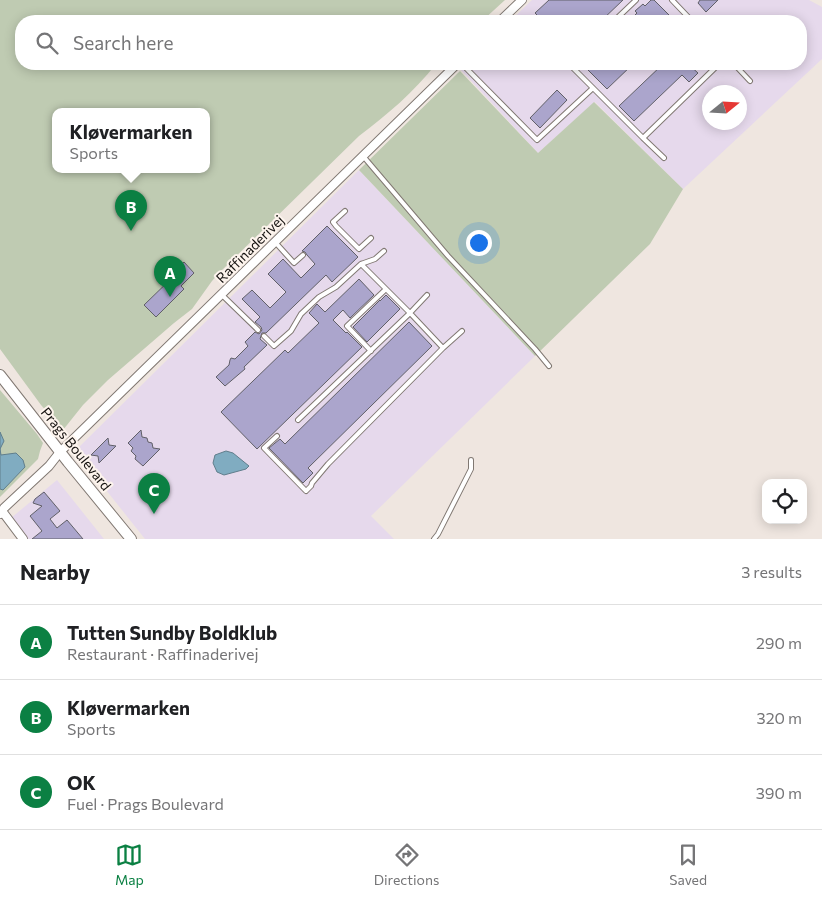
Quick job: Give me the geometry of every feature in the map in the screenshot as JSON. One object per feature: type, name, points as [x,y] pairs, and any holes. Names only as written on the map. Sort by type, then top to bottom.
[{"type":"street","points":[[506,15],[522,0]]},
{"type":"street","name":"Raffinaderivej","points":[[1,513],[49,466],[60,452],[451,70]]},
{"type":"street","name":"Prags Boulevard","points":[[0,375],[131,539]]},
{"type":"street","points":[[1,513],[23,539]]},
{"type":"lane","points":[[620,15],[636,0]]},
{"type":"lane","points":[[672,0],[686,15]]},
{"type":"lane","points":[[468,70],[537,140],[593,88]]},
{"type":"lane","points":[[576,70],[664,158]]},
{"type":"lane","points":[[643,138],[714,70]]},
{"type":"lane","points":[[740,70],[750,81]]},
{"type":"lane","points":[[363,156],[448,256],[549,366]]},
{"type":"lane","points":[[344,211],[333,222],[359,249],[371,238]]},
{"type":"lane","points":[[274,242],[294,263],[303,255]]},
{"type":"lane","points":[[264,336],[274,346],[291,331],[301,314],[320,297],[336,287],[361,264],[375,260],[384,251]]},
{"type":"lane","points":[[361,264],[443,348]]},
{"type":"lane","points":[[371,351],[347,326],[386,289]]},
{"type":"lane","points":[[222,294],[258,330]]},
{"type":"lane","points":[[298,420],[427,295]]},
{"type":"lane","points":[[277,436],[264,448],[306,492],[328,464],[462,331]]},
{"type":"lane","points":[[434,539],[471,469],[471,460]]},
{"type":"shaded area","points":[[532,0],[809,0],[822,7],[822,59],[747,129],[747,85],[702,85],[702,130],[746,130],[683,189],[595,102],[538,153],[461,70],[807,70],[807,15],[516,15]]},
{"type":"shaded area","points":[[359,170],[535,356],[371,516],[394,539],[145,539],[75,451]]},
{"type":"shaded area","points":[[57,480],[104,539],[28,539],[11,518]]},
{"type":"green space","points":[[0,0],[505,0],[489,15],[15,15],[15,70],[431,70],[409,94],[359,136],[221,271],[192,309],[108,380],[83,405],[63,430],[41,405],[0,349]]},
{"type":"green space","points":[[460,71],[538,153],[594,102],[683,189],[650,244],[535,356],[359,170]]},
{"type":"green space","points":[[0,390],[43,443],[38,459],[0,497]]},
{"type":"water","points":[[0,432],[4,441],[0,449]]},
{"type":"water","points":[[0,449],[1,455],[16,453],[23,460],[25,467],[3,490],[0,489]]},
{"type":"water","points":[[226,451],[233,453],[249,466],[246,469],[224,475],[217,472],[213,463],[215,455]]},
{"type":"building","points":[[549,0],[623,0],[607,15],[537,15],[535,13]]},
{"type":"building","points":[[651,0],[654,0],[669,15],[635,15],[637,13],[635,11],[643,4],[645,6]]},
{"type":"building","points":[[700,0],[718,0],[706,12],[698,3]]},
{"type":"building","points":[[588,70],[627,70],[607,89]]},
{"type":"building","points":[[657,70],[695,70],[698,73],[689,82],[682,75],[634,121],[619,106]]},
{"type":"building","points":[[557,90],[567,100],[540,128],[530,118]]},
{"type":"building","points":[[327,226],[358,257],[332,282],[326,275],[266,333],[262,333],[260,339],[267,345],[244,367],[245,369],[225,386],[216,377],[229,365],[231,358],[235,359],[248,346],[245,342],[255,332],[259,334],[262,330],[255,322],[260,317],[242,299],[252,290],[270,308],[286,292],[268,274],[283,259],[301,278],[315,264],[302,251]]},
{"type":"building","points":[[184,262],[194,273],[181,286],[184,289],[156,317],[144,305],[176,274],[174,272]]},
{"type":"building","points":[[359,279],[374,295],[350,318],[343,310],[333,320],[362,347],[257,449],[221,412],[285,350],[288,353],[319,323],[309,313],[317,304],[325,312]]},
{"type":"building","points":[[386,295],[400,309],[367,342],[353,327]]},
{"type":"building","points":[[409,322],[432,346],[308,468],[313,473],[303,483],[269,448],[280,439],[285,444]]},
{"type":"building","points":[[141,430],[142,437],[147,438],[148,442],[152,443],[153,448],[160,449],[143,466],[135,459],[136,456],[131,451],[133,448],[128,443]]},
{"type":"building","points":[[108,438],[109,445],[116,446],[99,463],[98,456],[91,455]]},
{"type":"building","points":[[44,492],[60,511],[50,519],[57,528],[67,520],[83,539],[32,539],[42,531],[30,516],[42,506],[33,503]]},
{"type":"place","name":"Kløvermarken","points":[[131,231]]},
{"type":"place","name":"Tutten Sundby Boldklub","points":[[170,297]]},
{"type":"place","name":"OK","points":[[154,514]]}]
